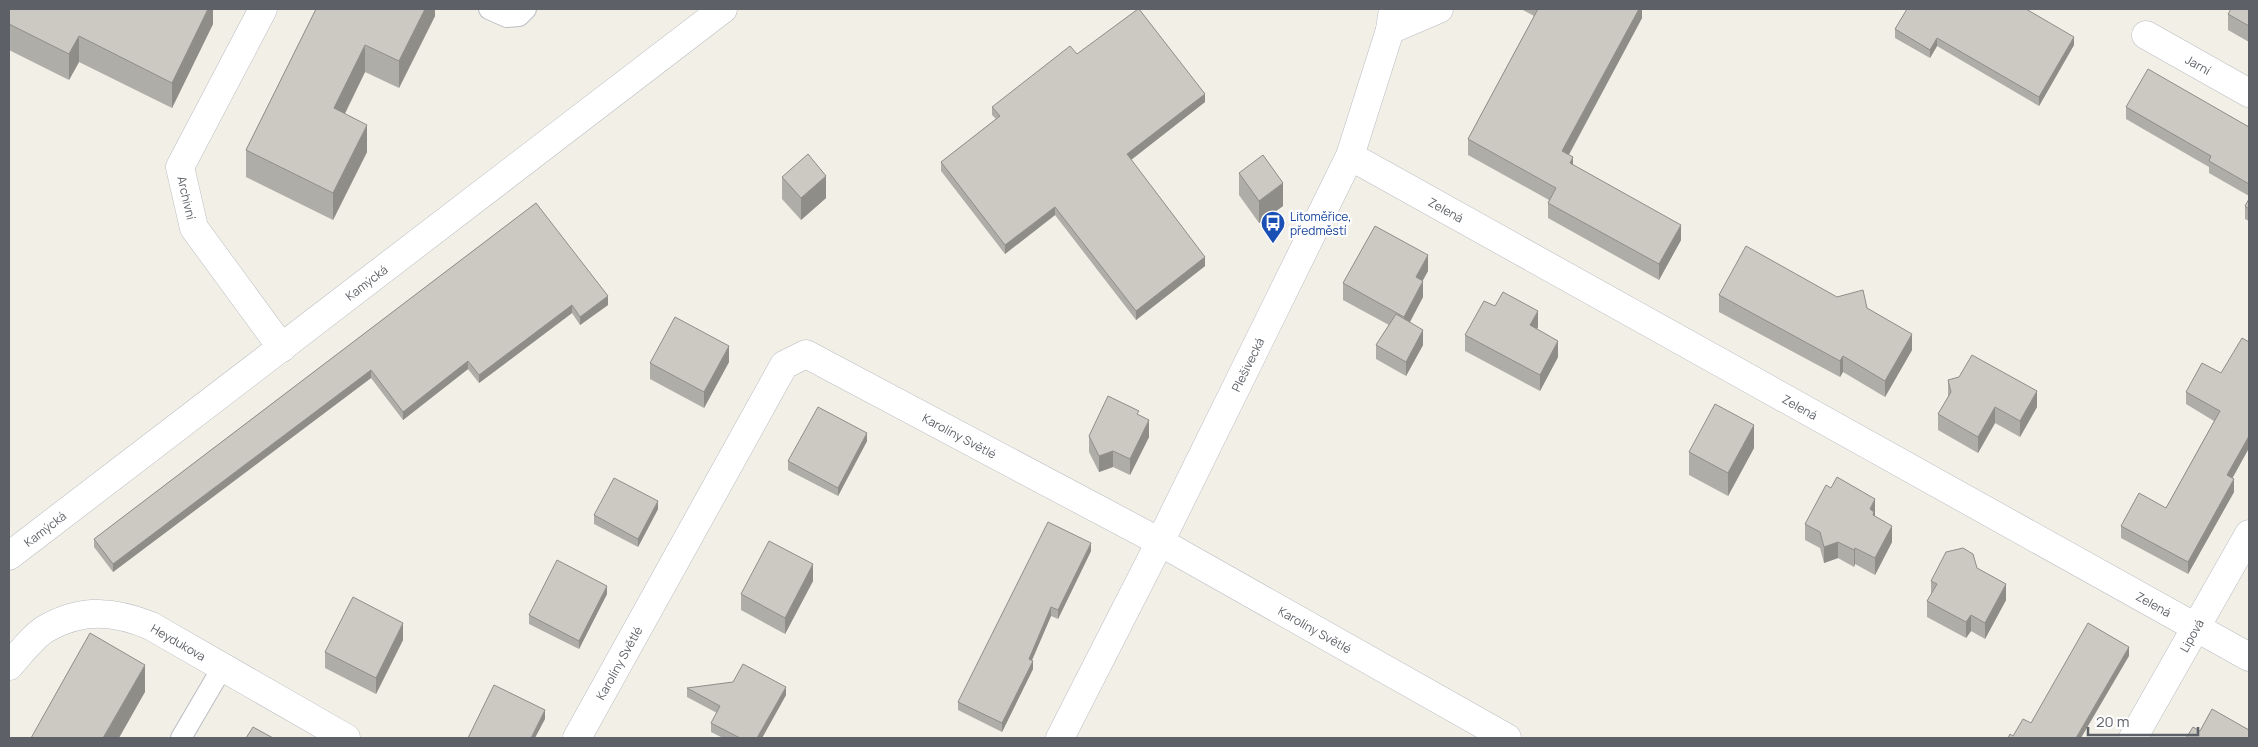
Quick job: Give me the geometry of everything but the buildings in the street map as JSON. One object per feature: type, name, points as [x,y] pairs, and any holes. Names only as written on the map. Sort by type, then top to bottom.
[{"type":"street","name":"Archivní","points":[[263,9],[180,167],[194,228],[282,348]]},
{"type":"street","name":"Plešivecká","points":[[1060,738],[1160,542],[1350,156],[1391,20],[1439,9]]},
{"type":"street","name":"Kamýcká","points":[[9,556],[282,348],[711,12]]},
{"type":"street","name":"Jarní","points":[[2146,35],[2249,93]]},
{"type":"street","name":"Zelená","points":[[1350,156],[2249,657]]},
{"type":"street","name":"Karolíny Světlé","points":[[577,738],[784,365],[806,354],[1160,542],[1507,738]]},
{"type":"street","name":"Lipová","points":[[2133,738],[2249,534]]},
{"type":"street","name":"Heydukova","points":[[9,666],[46,628],[78,616],[104,612],[133,619],[151,626],[346,738]]},
{"type":"lane","points":[[489,9],[507,17],[519,16],[526,9]]},
{"type":"lane","points":[[181,738],[222,668]]},
{"type":"place","name":"Litoměřice, předměstí","points":[[1273,244]]}]
